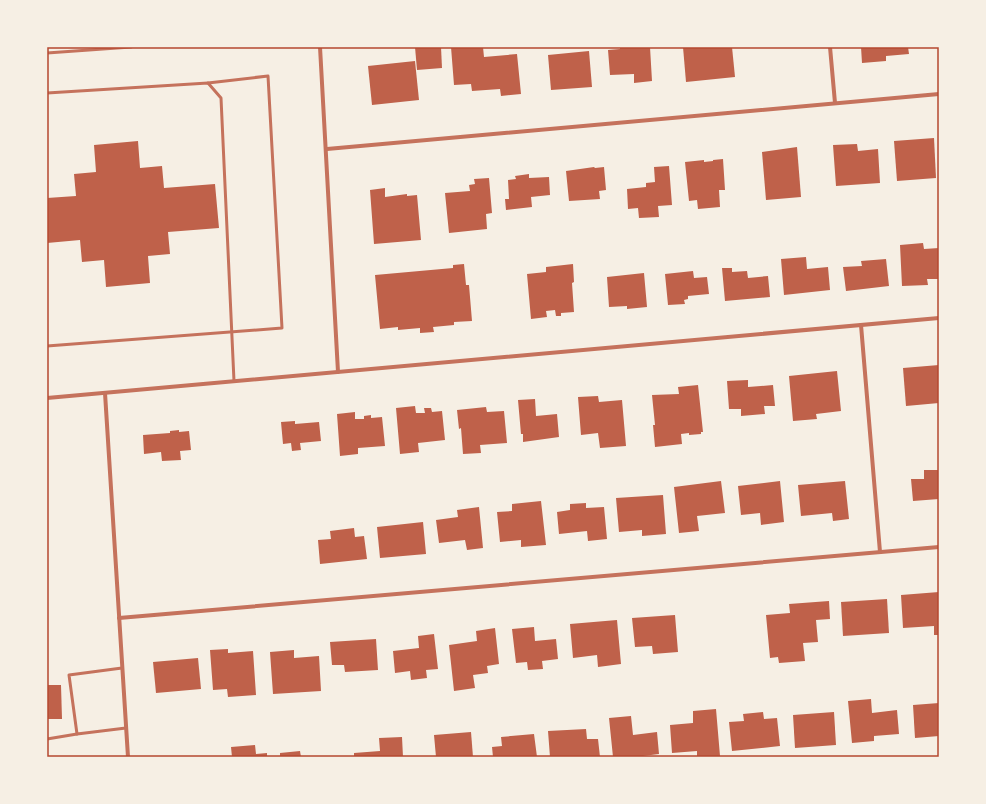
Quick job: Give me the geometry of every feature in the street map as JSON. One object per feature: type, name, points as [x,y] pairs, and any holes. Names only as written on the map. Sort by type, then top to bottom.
[{"type":"street","points":[[320,47],[327,149],[338,372]]},
{"type":"street","points":[[830,47],[835,103]]},
{"type":"street","points":[[327,149],[939,94]]},
{"type":"street","points":[[47,398],[939,318]]},
{"type":"street","points":[[861,325],[880,552]]},
{"type":"street","points":[[105,393],[128,757]]},
{"type":"street","points":[[119,618],[939,547]]},
{"type":"lane","points":[[47,53],[130,47]]},
{"type":"lane","points":[[47,93],[208,83],[268,76],[282,328],[47,346]]},
{"type":"lane","points":[[208,83],[221,98],[234,381]]},
{"type":"lane","points":[[77,734],[69,675],[122,668]]},
{"type":"lane","points":[[47,739],[126,728]]},
{"type":"building","points":[[415,47],[441,47],[442,68],[417,70]]},
{"type":"building","points":[[451,47],[483,47],[484,57],[517,54],[521,94],[501,96],[500,89],[472,91],[471,84],[454,85]]},
{"type":"building","points":[[620,47],[650,47],[652,81],[634,83],[634,74],[610,75],[608,50],[620,49]]},
{"type":"building","points":[[683,47],[732,47],[735,77],[686,82]]},
{"type":"building","points":[[861,47],[908,47],[909,54],[886,56],[886,61],[862,63]]},
{"type":"building","points":[[589,51],[592,87],[551,90],[548,55]]},
{"type":"building","points":[[415,61],[419,100],[372,105],[368,66]]},
{"type":"building","points":[[934,138],[936,178],[897,181],[894,141]]},
{"type":"building","points":[[138,141],[140,168],[162,166],[164,188],[215,184],[219,228],[168,232],[170,254],[148,256],[150,283],[106,287],[104,260],[82,262],[80,240],[47,243],[47,198],[76,196],[74,174],[96,172],[94,145]]},
{"type":"building","points":[[857,144],[858,151],[878,149],[880,183],[836,186],[833,145]]},
{"type":"building","points":[[797,147],[801,197],[766,200],[762,152]]},
{"type":"building","points":[[723,159],[725,190],[719,190],[720,207],[698,209],[697,200],[689,201],[685,162],[704,160],[704,162]]},
{"type":"building","points":[[669,166],[672,205],[658,206],[659,217],[639,218],[638,208],[628,209],[627,189],[646,187],[646,183],[655,182],[654,167]]},
{"type":"building","points":[[604,167],[606,190],[599,191],[600,199],[569,201],[566,171]]},
{"type":"building","points":[[529,174],[529,178],[549,177],[550,195],[531,197],[532,207],[506,210],[505,199],[509,199],[508,180],[516,179],[515,176]]},
{"type":"building","points":[[489,178],[492,213],[486,214],[487,229],[449,233],[445,193],[470,191],[469,185],[475,184],[474,179]]},
{"type":"building","points":[[385,188],[385,197],[407,194],[407,196],[417,195],[421,240],[374,244],[370,190]]},
{"type":"building","points":[[923,243],[924,249],[939,248],[939,279],[927,279],[928,285],[902,286],[900,245]]},
{"type":"building","points":[[806,257],[807,269],[828,267],[830,290],[784,295],[781,259]]},
{"type":"building","points":[[886,259],[889,286],[846,291],[843,267],[862,266],[861,261]]},
{"type":"building","points":[[464,264],[466,285],[469,285],[472,321],[454,322],[454,325],[433,327],[434,332],[420,333],[420,328],[398,330],[398,327],[380,329],[375,275],[453,268],[453,265]]},
{"type":"building","points":[[573,264],[574,282],[572,283],[574,312],[561,313],[561,316],[556,316],[555,310],[546,311],[547,317],[531,319],[527,274],[546,272],[546,267]]},
{"type":"building","points":[[722,268],[732,268],[732,272],[747,271],[748,278],[768,276],[770,297],[725,301]]},
{"type":"building","points":[[693,271],[694,278],[707,277],[709,294],[688,296],[688,299],[684,300],[685,304],[668,305],[665,274]]},
{"type":"building","points":[[644,273],[647,307],[627,309],[627,306],[609,307],[607,277]]},
{"type":"building","points":[[939,365],[939,403],[906,406],[903,368]]},
{"type":"building","points":[[837,371],[841,411],[816,414],[817,419],[793,421],[789,376]]},
{"type":"building","points":[[748,380],[748,387],[773,385],[775,406],[764,406],[765,414],[741,416],[741,409],[729,409],[727,381]]},
{"type":"building","points":[[698,385],[703,432],[701,432],[701,434],[681,434],[682,444],[655,447],[653,425],[655,425],[652,395],[679,394],[678,387]]},
{"type":"building","points":[[598,396],[599,402],[622,400],[626,446],[600,448],[598,433],[581,435],[578,397]]},
{"type":"building","points":[[535,399],[536,416],[557,414],[559,437],[523,442],[518,400]]},
{"type":"building","points":[[415,406],[416,413],[425,413],[424,408],[431,408],[432,412],[442,411],[445,440],[418,443],[419,452],[400,454],[396,408]]},
{"type":"building","points":[[486,407],[487,412],[504,411],[507,443],[480,445],[481,453],[463,454],[461,428],[459,429],[457,410]]},
{"type":"building","points":[[355,412],[355,419],[364,419],[364,416],[371,415],[371,418],[382,417],[385,446],[358,448],[358,454],[340,456],[337,414]]},
{"type":"building","points":[[295,421],[295,424],[319,422],[321,441],[300,443],[301,450],[292,451],[291,443],[283,444],[281,422]]},
{"type":"building","points":[[179,430],[179,432],[189,431],[191,450],[180,451],[181,460],[162,461],[161,452],[144,454],[143,435],[170,433],[170,431]]},
{"type":"building","points":[[924,470],[939,470],[939,499],[913,501],[911,479],[924,479]]},
{"type":"building","points":[[721,481],[725,513],[697,516],[699,531],[679,533],[674,487]]},
{"type":"building","points":[[780,481],[784,522],[761,525],[760,513],[741,515],[738,486]]},
{"type":"building","points":[[845,481],[849,519],[833,521],[832,513],[801,516],[798,485]]},
{"type":"building","points":[[663,495],[666,534],[642,536],[642,530],[619,532],[616,498]]},
{"type":"building","points":[[541,501],[546,545],[521,547],[521,540],[500,542],[497,512],[512,511],[512,504]]},
{"type":"building","points":[[586,503],[586,508],[604,507],[607,539],[588,541],[587,531],[559,534],[557,512],[570,510],[570,504]]},
{"type":"building","points":[[479,507],[483,548],[467,550],[465,540],[439,543],[436,520],[458,517],[457,510]]},
{"type":"building","points":[[423,522],[426,554],[380,558],[377,527]]},
{"type":"building","points":[[354,528],[355,537],[364,536],[367,559],[320,564],[318,540],[331,539],[330,531]]},
{"type":"building","points":[[939,592],[939,635],[934,635],[934,626],[903,628],[901,595]]},
{"type":"building","points":[[887,599],[889,633],[843,636],[841,602]]},
{"type":"building","points":[[829,601],[830,619],[816,620],[818,642],[803,643],[805,661],[779,663],[778,657],[770,658],[766,615],[790,613],[789,604]]},
{"type":"building","points":[[675,615],[678,652],[653,654],[652,646],[635,647],[632,618]]},
{"type":"building","points":[[617,620],[621,664],[598,667],[597,655],[573,658],[570,624]]},
{"type":"building","points":[[534,627],[535,641],[556,639],[558,659],[542,661],[543,669],[528,670],[527,662],[516,663],[512,629]]},
{"type":"building","points":[[495,628],[499,664],[487,666],[488,673],[473,675],[475,688],[454,691],[449,645],[477,641],[476,631]]},
{"type":"building","points":[[434,634],[438,669],[426,670],[427,678],[411,680],[410,671],[395,673],[393,651],[419,648],[418,636]]},
{"type":"building","points":[[376,639],[378,670],[345,672],[344,665],[332,665],[330,642]]},
{"type":"building","points":[[228,649],[228,653],[253,651],[256,695],[228,697],[227,689],[213,690],[210,650]]},
{"type":"building","points":[[294,650],[294,658],[319,656],[321,691],[273,694],[270,652]]},
{"type":"building","points":[[198,658],[201,689],[156,693],[153,662]]},
{"type":"building","points":[[47,685],[61,685],[62,719],[47,719]]},
{"type":"building","points":[[871,699],[872,713],[897,710],[899,734],[874,736],[874,741],[852,743],[848,701]]},
{"type":"building","points":[[939,703],[939,736],[915,738],[913,705]]},
{"type":"building","points":[[716,709],[720,756],[697,757],[697,751],[672,753],[670,725],[693,723],[693,711]]},
{"type":"building","points":[[763,712],[764,719],[777,718],[780,746],[732,751],[729,722],[744,721],[743,714]]},
{"type":"building","points":[[834,712],[836,745],[795,748],[793,715]]},
{"type":"building","points":[[631,716],[633,735],[657,732],[659,754],[635,757],[613,757],[609,718]]},
{"type":"building","points":[[586,729],[587,739],[598,739],[600,757],[550,757],[548,731]]},
{"type":"building","points":[[471,732],[473,757],[436,757],[434,735]]},
{"type":"building","points":[[534,734],[537,757],[493,757],[492,747],[502,746],[501,737]]},
{"type":"building","points":[[402,737],[403,757],[354,757],[354,753],[380,751],[379,738]]},
{"type":"building","points":[[255,745],[256,754],[267,753],[267,757],[232,757],[231,747]]},
{"type":"building","points":[[300,751],[301,757],[280,757],[280,753]]}]
